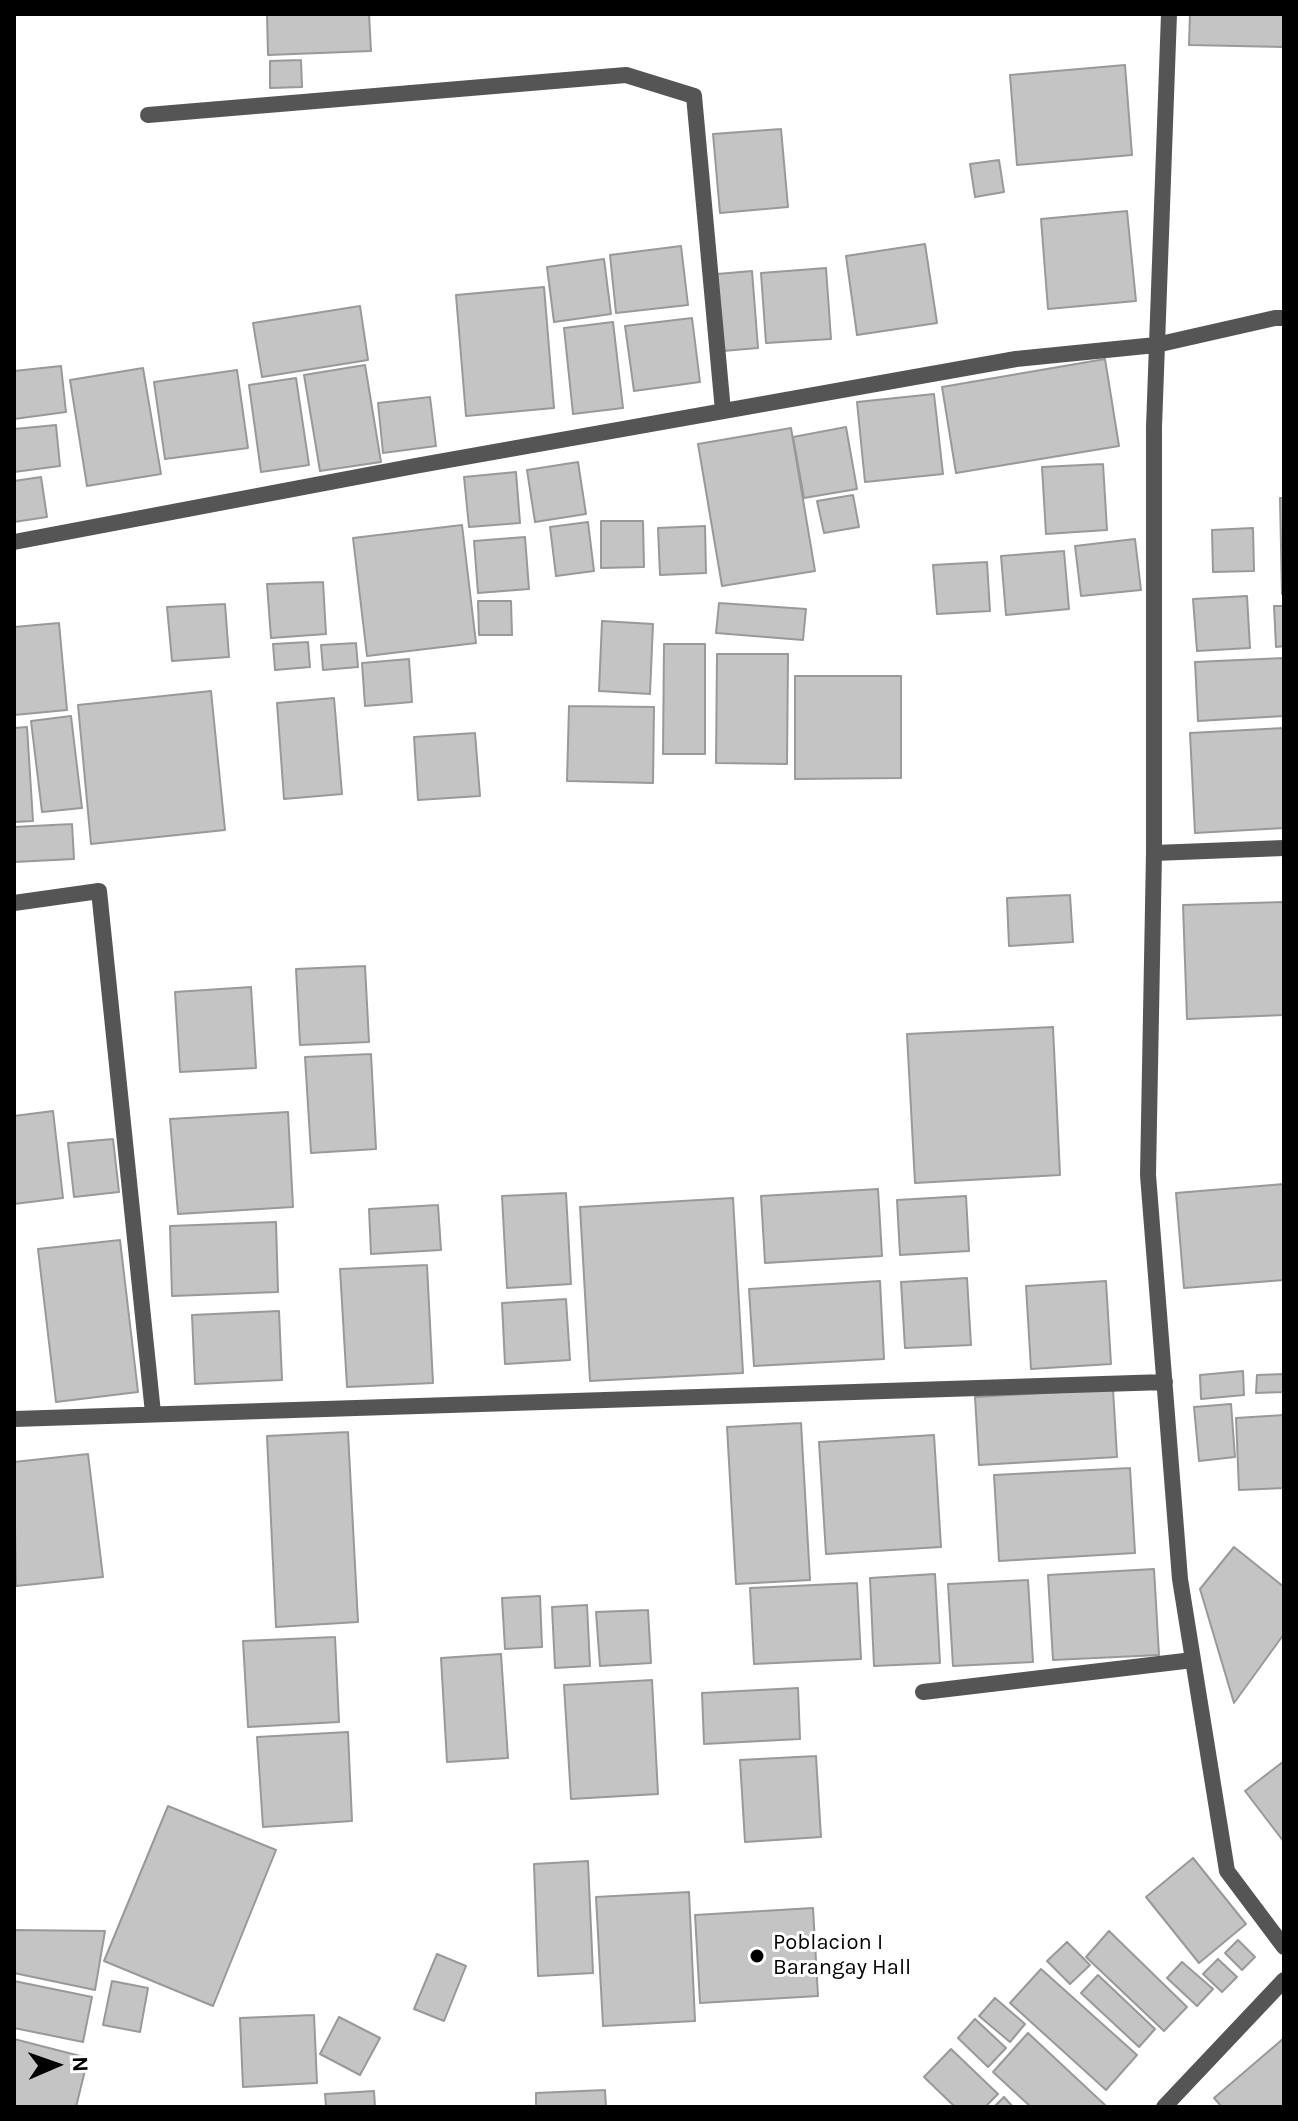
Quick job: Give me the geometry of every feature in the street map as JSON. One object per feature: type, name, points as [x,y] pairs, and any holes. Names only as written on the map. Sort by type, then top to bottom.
[{"type":"street","points":[[1169,14],[1156,345],[1154,853],[1148,1175],[1180,1579],[1227,1871],[1284,1947]]},
{"type":"street","points":[[148,115],[626,75],[694,96],[723,411]]},
{"type":"street","points":[[14,542],[415,466],[1016,359],[1156,345],[1284,318]]},
{"type":"street","points":[[1154,853],[1284,848]]},
{"type":"street","points":[[14,903],[99,891],[153,1413]]},
{"type":"street","points":[[14,1419],[1165,1382]]},
{"type":"street","points":[[923,1692],[1193,1660]]},
{"type":"street","points":[[1164,2107],[1284,1980]]},
{"type":"building","points":[[267,14],[369,14],[371,51],[268,55]]},
{"type":"building","points":[[1190,14],[1284,14],[1284,47],[1189,45]]},
{"type":"building","points":[[301,60],[302,87],[270,88],[270,61]]},
{"type":"building","points":[[1125,65],[1132,155],[1017,165],[1010,75]]},
{"type":"building","points":[[781,129],[788,207],[720,213],[713,134]]},
{"type":"building","points":[[999,160],[1004,192],[975,197],[970,164]]},
{"type":"building","points":[[1127,211],[1136,301],[1048,309],[1041,219]]},
{"type":"building","points":[[925,244],[937,323],[857,335],[846,256]]},
{"type":"building","points":[[681,246],[688,305],[616,313],[610,255]]},
{"type":"building","points":[[604,259],[611,314],[554,322],[547,267]]},
{"type":"building","points":[[826,268],[831,339],[766,343],[761,273]]},
{"type":"building","points":[[752,271],[758,348],[723,351],[717,274]]},
{"type":"building","points":[[544,287],[554,408],[466,416],[456,295]]},
{"type":"building","points":[[360,306],[368,360],[262,377],[253,323]]},
{"type":"building","points":[[692,318],[700,382],[634,391],[625,326]]},
{"type":"building","points":[[613,322],[623,408],[573,414],[564,328]]},
{"type":"building","points":[[1105,359],[1119,446],[956,473],[942,387]]},
{"type":"building","points":[[365,365],[381,462],[320,471],[304,375]]},
{"type":"building","points":[[61,366],[66,412],[14,419],[14,371]]},
{"type":"building","points":[[143,368],[161,474],[87,486],[70,380]]},
{"type":"building","points":[[237,370],[248,448],[165,459],[154,382]]},
{"type":"building","points":[[296,378],[309,465],[261,472],[249,385]]},
{"type":"building","points":[[934,394],[943,474],[865,482],[857,402]]},
{"type":"building","points":[[430,397],[436,446],[383,453],[378,403]]},
{"type":"building","points":[[56,425],[60,466],[14,472],[14,429]]},
{"type":"building","points":[[846,427],[857,489],[804,498],[793,437]]},
{"type":"building","points":[[791,428],[815,571],[722,586],[698,444]]},
{"type":"building","points":[[578,462],[586,514],[535,522],[527,470]]},
{"type":"building","points":[[1103,464],[1107,530],[1046,534],[1042,467]]},
{"type":"building","points":[[516,472],[520,523],[469,527],[464,477]]},
{"type":"building","points":[[41,477],[47,517],[14,522],[14,481]]},
{"type":"building","points":[[853,495],[859,527],[824,533],[817,501]]},
{"type":"building","points":[[1280,498],[1284,498],[1284,594],[1282,594]]},
{"type":"building","points":[[601,521],[643,521],[644,567],[601,568]]},
{"type":"building","points":[[588,522],[594,571],[556,576],[550,527]]},
{"type":"building","points":[[462,525],[476,643],[367,656],[353,538]]},
{"type":"building","points":[[705,526],[706,573],[660,575],[658,528]]},
{"type":"building","points":[[1253,528],[1254,571],[1213,572],[1212,530]]},
{"type":"building","points":[[525,537],[529,589],[478,593],[474,541]]},
{"type":"building","points":[[1135,539],[1141,590],[1081,596],[1075,546]]},
{"type":"building","points":[[1064,551],[1069,609],[1006,615],[1001,556]]},
{"type":"building","points":[[987,562],[990,611],[937,614],[933,565]]},
{"type":"building","points":[[323,582],[326,634],[271,638],[267,584]]},
{"type":"building","points":[[1247,596],[1250,648],[1197,651],[1193,599]]},
{"type":"building","points":[[478,601],[511,601],[512,635],[479,635]]},
{"type":"building","points":[[719,603],[806,609],[803,640],[716,633]]},
{"type":"building","points":[[225,604],[229,657],[172,661],[167,607]]},
{"type":"building","points":[[1274,606],[1284,606],[1284,646],[1276,647]]},
{"type":"building","points":[[602,621],[653,624],[650,694],[599,691]]},
{"type":"building","points":[[59,623],[67,710],[14,715],[14,627]]},
{"type":"building","points":[[308,642],[310,667],[275,670],[273,644]]},
{"type":"building","points":[[356,643],[358,667],[323,670],[321,645]]},
{"type":"building","points":[[664,644],[705,644],[705,754],[663,754]]},
{"type":"building","points":[[717,654],[788,654],[787,764],[716,763]]},
{"type":"building","points":[[1284,658],[1284,716],[1198,721],[1195,662]]},
{"type":"building","points":[[409,659],[412,702],[365,706],[362,663]]},
{"type":"building","points":[[795,676],[901,676],[901,778],[795,779]]},
{"type":"building","points":[[211,691],[225,830],[91,844],[78,705]]},
{"type":"building","points":[[334,698],[342,794],[284,799],[277,703]]},
{"type":"building","points":[[569,706],[654,707],[653,783],[567,781]]},
{"type":"building","points":[[71,716],[82,808],[42,812],[31,721]]},
{"type":"building","points":[[27,727],[33,821],[14,822],[14,728]]},
{"type":"building","points":[[1284,728],[1284,828],[1195,833],[1190,733]]},
{"type":"building","points":[[475,733],[480,796],[418,800],[414,737]]},
{"type":"building","points":[[72,824],[74,859],[14,862],[14,827]]},
{"type":"building","points":[[1070,895],[1073,942],[1009,946],[1007,898]]},
{"type":"building","points":[[1284,902],[1284,1015],[1187,1019],[1183,905]]},
{"type":"building","points":[[365,966],[369,1042],[300,1045],[296,969]]},
{"type":"building","points":[[251,987],[256,1068],[180,1072],[175,992]]},
{"type":"building","points":[[1053,1027],[1060,1175],[915,1183],[907,1034]]},
{"type":"building","points":[[371,1054],[376,1149],[311,1153],[305,1057]]},
{"type":"building","points":[[53,1111],[63,1198],[14,1204],[14,1116]]},
{"type":"building","points":[[288,1112],[293,1207],[178,1214],[170,1119]]},
{"type":"building","points":[[113,1139],[119,1192],[74,1197],[68,1143]]},
{"type":"building","points":[[1284,1184],[1284,1280],[1184,1288],[1176,1193]]},
{"type":"building","points":[[878,1189],[882,1256],[765,1263],[761,1196]]},
{"type":"building","points":[[566,1193],[571,1284],[507,1288],[502,1196]]},
{"type":"building","points":[[966,1196],[969,1251],[900,1255],[897,1200]]},
{"type":"building","points":[[733,1198],[743,1373],[590,1381],[580,1207]]},
{"type":"building","points":[[438,1205],[441,1250],[371,1254],[369,1209]]},
{"type":"building","points":[[276,1222],[278,1292],[172,1296],[170,1226]]},
{"type":"building","points":[[120,1240],[138,1392],[56,1402],[38,1249]]},
{"type":"building","points":[[427,1265],[433,1383],[347,1387],[340,1269]]},
{"type":"building","points":[[967,1278],[971,1345],[905,1348],[901,1282]]},
{"type":"building","points":[[880,1281],[884,1359],[754,1366],[749,1289]]},
{"type":"building","points":[[1106,1281],[1111,1364],[1031,1369],[1026,1286]]},
{"type":"building","points":[[566,1299],[570,1360],[505,1364],[502,1303]]},
{"type":"building","points":[[279,1311],[282,1380],[195,1384],[192,1315]]},
{"type":"building","points":[[1243,1371],[1244,1395],[1201,1399],[1200,1375]]},
{"type":"building","points":[[1284,1374],[1284,1392],[1256,1393],[1257,1375]]},
{"type":"building","points":[[1113,1389],[1117,1457],[979,1465],[975,1397]]},
{"type":"building","points":[[1231,1404],[1235,1457],[1199,1461],[1194,1407]]},
{"type":"building","points":[[1284,1415],[1284,1488],[1239,1490],[1236,1418]]},
{"type":"building","points":[[801,1423],[810,1580],[736,1584],[727,1427]]},
{"type":"building","points":[[348,1432],[358,1622],[276,1627],[267,1436]]},
{"type":"building","points":[[934,1435],[941,1547],[826,1554],[819,1442]]},
{"type":"building","points":[[88,1454],[103,1577],[16,1586],[14,1462]]},
{"type":"building","points":[[1130,1468],[1135,1553],[999,1561],[994,1475]]},
{"type":"building","points":[[1234,1547],[1284,1587],[1284,1634],[1234,1703],[1200,1589]]},
{"type":"building","points":[[1154,1569],[1159,1655],[1053,1660],[1048,1575]]},
{"type":"building","points":[[935,1574],[940,1663],[874,1666],[870,1578]]},
{"type":"building","points":[[1028,1580],[1033,1662],[953,1666],[948,1584]]},
{"type":"building","points":[[857,1583],[861,1659],[754,1664],[750,1588]]},
{"type":"building","points":[[540,1596],[542,1647],[505,1649],[502,1598]]},
{"type":"building","points":[[587,1605],[590,1666],[555,1668],[552,1607]]},
{"type":"building","points":[[648,1610],[651,1663],[600,1666],[596,1612]]},
{"type":"building","points":[[335,1637],[339,1722],[248,1727],[243,1641]]},
{"type":"building","points":[[501,1654],[508,1758],[447,1762],[441,1658]]},
{"type":"building","points":[[652,1680],[658,1794],[571,1799],[564,1685]]},
{"type":"building","points":[[798,1688],[800,1739],[704,1744],[702,1693]]},
{"type":"building","points":[[348,1732],[352,1821],[263,1827],[257,1737]]},
{"type":"building","points":[[816,1756],[821,1837],[745,1842],[740,1760]]},
{"type":"building","points":[[1284,1761],[1284,1842],[1245,1791]]},
{"type":"building","points":[[168,1806],[276,1850],[213,2006],[104,1961]]},
{"type":"building","points":[[1193,1858],[1246,1924],[1199,1963],[1146,1897]]},
{"type":"building","points":[[588,1861],[593,1973],[538,1976],[534,1864]]},
{"type":"building","points":[[689,1892],[695,2021],[603,2026],[596,1897]]},
{"type":"building","name":"Poblacion I Barangay Hall","points":[[813,1908],[818,1996],[700,2003],[695,1915]]},
{"type":"building","points":[[14,1930],[105,1931],[95,1990],[14,1973]]},
{"type":"building","points":[[1109,1931],[1187,2007],[1164,2031],[1086,1957]]},
{"type":"building","points":[[1238,1940],[1255,1957],[1242,1970],[1225,1953]]},
{"type":"building","points":[[1067,1942],[1090,1965],[1070,1984],[1047,1961]]},
{"type":"building","points":[[437,1954],[466,1966],[444,2021],[414,2009]]},
{"type":"building","points":[[1218,1959],[1237,1977],[1222,1992],[1203,1974]]},
{"type":"building","points":[[1182,1962],[1213,1989],[1197,2006],[1167,1978]]},
{"type":"building","points":[[1041,1969],[1137,2055],[1106,2090],[1010,2003]]},
{"type":"building","points":[[1098,1975],[1155,2029],[1139,2047],[1081,1993]]},
{"type":"building","points":[[14,1981],[92,1997],[83,2042],[14,2028]]},
{"type":"building","points":[[112,1981],[148,1988],[140,2032],[103,2025]]},
{"type":"building","points":[[995,1998],[1025,2024],[1010,2042],[979,2016]]},
{"type":"building","points":[[314,2015],[317,2083],[243,2087],[240,2018]]},
{"type":"building","points":[[339,2017],[380,2038],[360,2075],[320,2054]]},
{"type":"building","points":[[975,2019],[1006,2048],[988,2067],[958,2038]]},
{"type":"building","points":[[1028,2033],[1105,2105],[1031,2107],[993,2072]]},
{"type":"building","points":[[1284,2038],[1284,2107],[1222,2107],[1214,2098]]},
{"type":"building","points":[[14,2039],[88,2058],[76,2107],[14,2107]]},
{"type":"building","points":[[951,2049],[998,2094],[985,2107],[955,2107],[924,2077]]},
{"type":"building","points":[[605,2090],[606,2107],[536,2107],[536,2093]]},
{"type":"building","points":[[374,2091],[375,2107],[326,2107],[325,2094]]},
{"type":"building","points":[[1004,2097],[1013,2107],[994,2107]]},
{"type":"place","name":"Poblacion I Barangay Hall","points":[[757,1956]]}]
